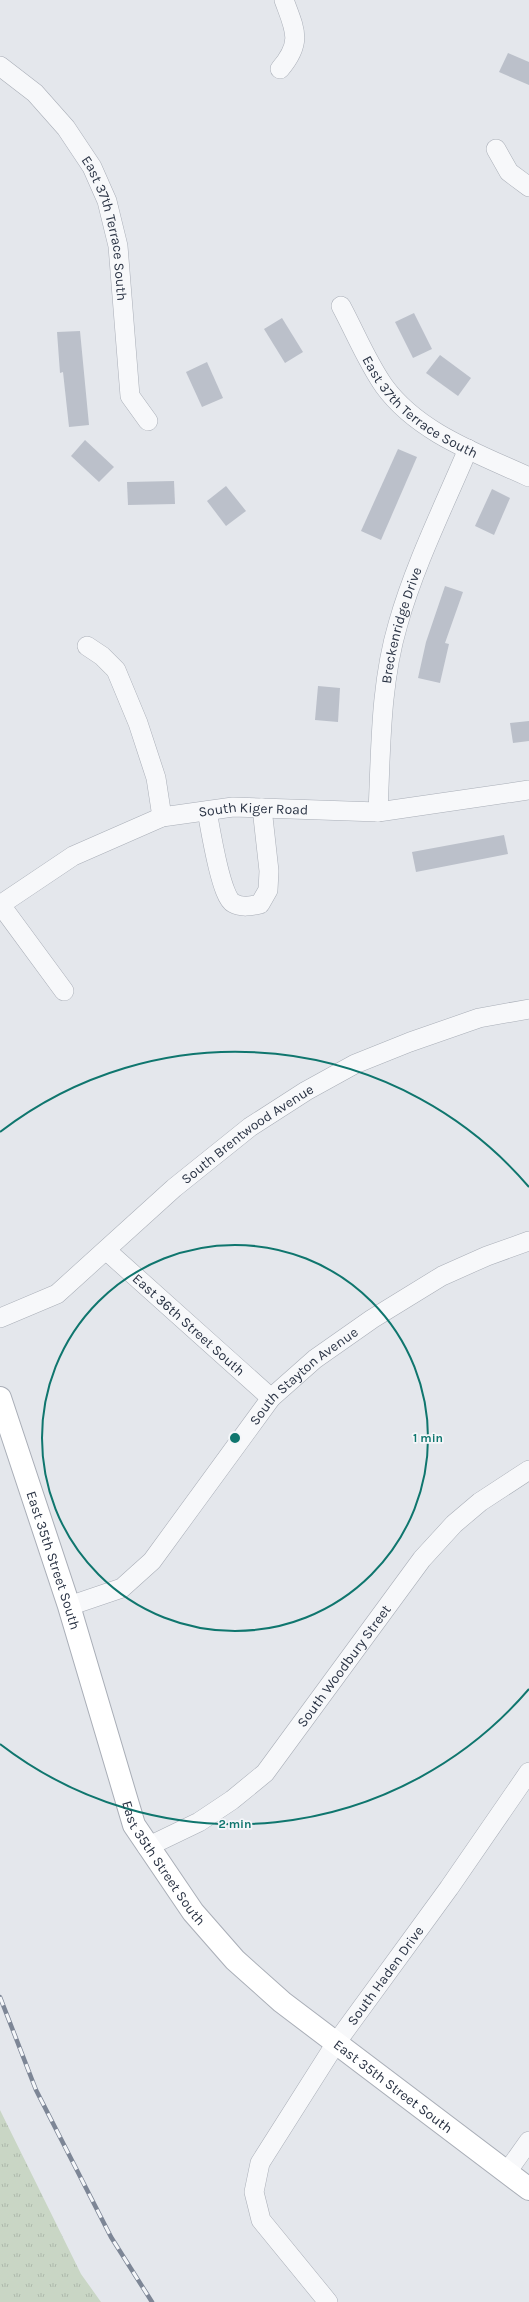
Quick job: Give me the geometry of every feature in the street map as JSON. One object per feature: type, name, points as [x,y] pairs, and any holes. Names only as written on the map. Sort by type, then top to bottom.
[{"type":"main road","name":"East 35th Street South","points":[[0,1398],[69,1606],[134,1825],[147,1847],[193,1912],[235,1960],[282,2002],[529,2190]]},
{"type":"street","points":[[280,69],[291,56],[296,44],[295,30],[284,0]]},
{"type":"street","name":"East 37th Terrace South","points":[[0,66],[35,93],[66,128],[92,167],[107,201],[118,246],[130,396],[148,421]]},
{"type":"street","points":[[496,149],[509,172],[529,187]]},
{"type":"street","name":"East 37th Terrace South","points":[[341,306],[373,369],[385,387],[420,422],[468,449],[529,477]]},
{"type":"street","name":"Breckenridge Drive","points":[[378,812],[383,700],[398,625],[412,582],[468,449]]},
{"type":"street","points":[[87,646],[102,656],[116,670],[138,724],[156,778],[162,817]]},
{"type":"street","name":"South Kiger Road","points":[[0,904],[73,856],[162,817],[233,807],[378,812],[529,790]]},
{"type":"street","points":[[207,811],[224,891],[232,903],[246,907],[260,904],[268,890],[269,871],[262,808]]},
{"type":"street","points":[[0,904],[64,991]]},
{"type":"street","name":"South Brentwood Avenue","points":[[0,1318],[57,1294],[107,1251],[174,1188],[250,1127],[313,1087],[355,1064],[410,1042],[479,1018],[529,1009]]},
{"type":"street","name":"South Stayton Avenue","points":[[69,1606],[122,1588],[152,1561],[271,1398],[314,1359],[372,1320],[436,1280],[487,1256],[529,1241]]},
{"type":"street","name":"East 36th Street South","points":[[107,1251],[271,1398]]},
{"type":"street","name":"South Woodbury Street","points":[[147,1847],[199,1822],[232,1800],[266,1772],[422,1559],[454,1524],[480,1502],[529,1470]]},
{"type":"street","name":"South Haden Drive","points":[[328,2302],[261,2220],[254,2192],[260,2163],[336,2042],[449,1888],[529,1772]]},
{"type":"street","points":[[507,2172],[529,2141]]},
{"type":"green space","points":[[0,2110],[81,2274],[101,2302],[0,2302]]},
{"type":"building","points":[[508,53],[529,62],[529,85],[499,72]]},
{"type":"building","points":[[414,313],[432,349],[413,358],[395,322]]},
{"type":"building","points":[[282,318],[303,352],[285,363],[264,329]]},
{"type":"building","points":[[80,331],[89,425],[69,427],[63,372],[60,373],[57,332]]},
{"type":"building","points":[[440,355],[471,378],[458,396],[426,373]]},
{"type":"building","points":[[207,362],[223,398],[202,407],[186,372]]},
{"type":"building","points":[[85,440],[114,467],[99,482],[71,456]]},
{"type":"building","points":[[398,449],[417,457],[381,540],[361,531]]},
{"type":"building","points":[[174,481],[175,504],[128,505],[127,482]]},
{"type":"building","points":[[226,486],[246,511],[226,526],[207,501]]},
{"type":"building","points":[[492,489],[510,498],[494,535],[475,526]]},
{"type":"building","points":[[445,586],[463,592],[445,643],[449,644],[440,683],[418,678],[426,642]]},
{"type":"building","points":[[318,686],[340,688],[338,722],[315,720]]},
{"type":"building","points":[[529,721],[529,741],[513,743],[510,723]]},
{"type":"building","points":[[504,835],[508,854],[416,872],[412,852]]},
{"type":"railway","points":[[0,1997],[36,2090],[111,2237],[152,2302]]}]
